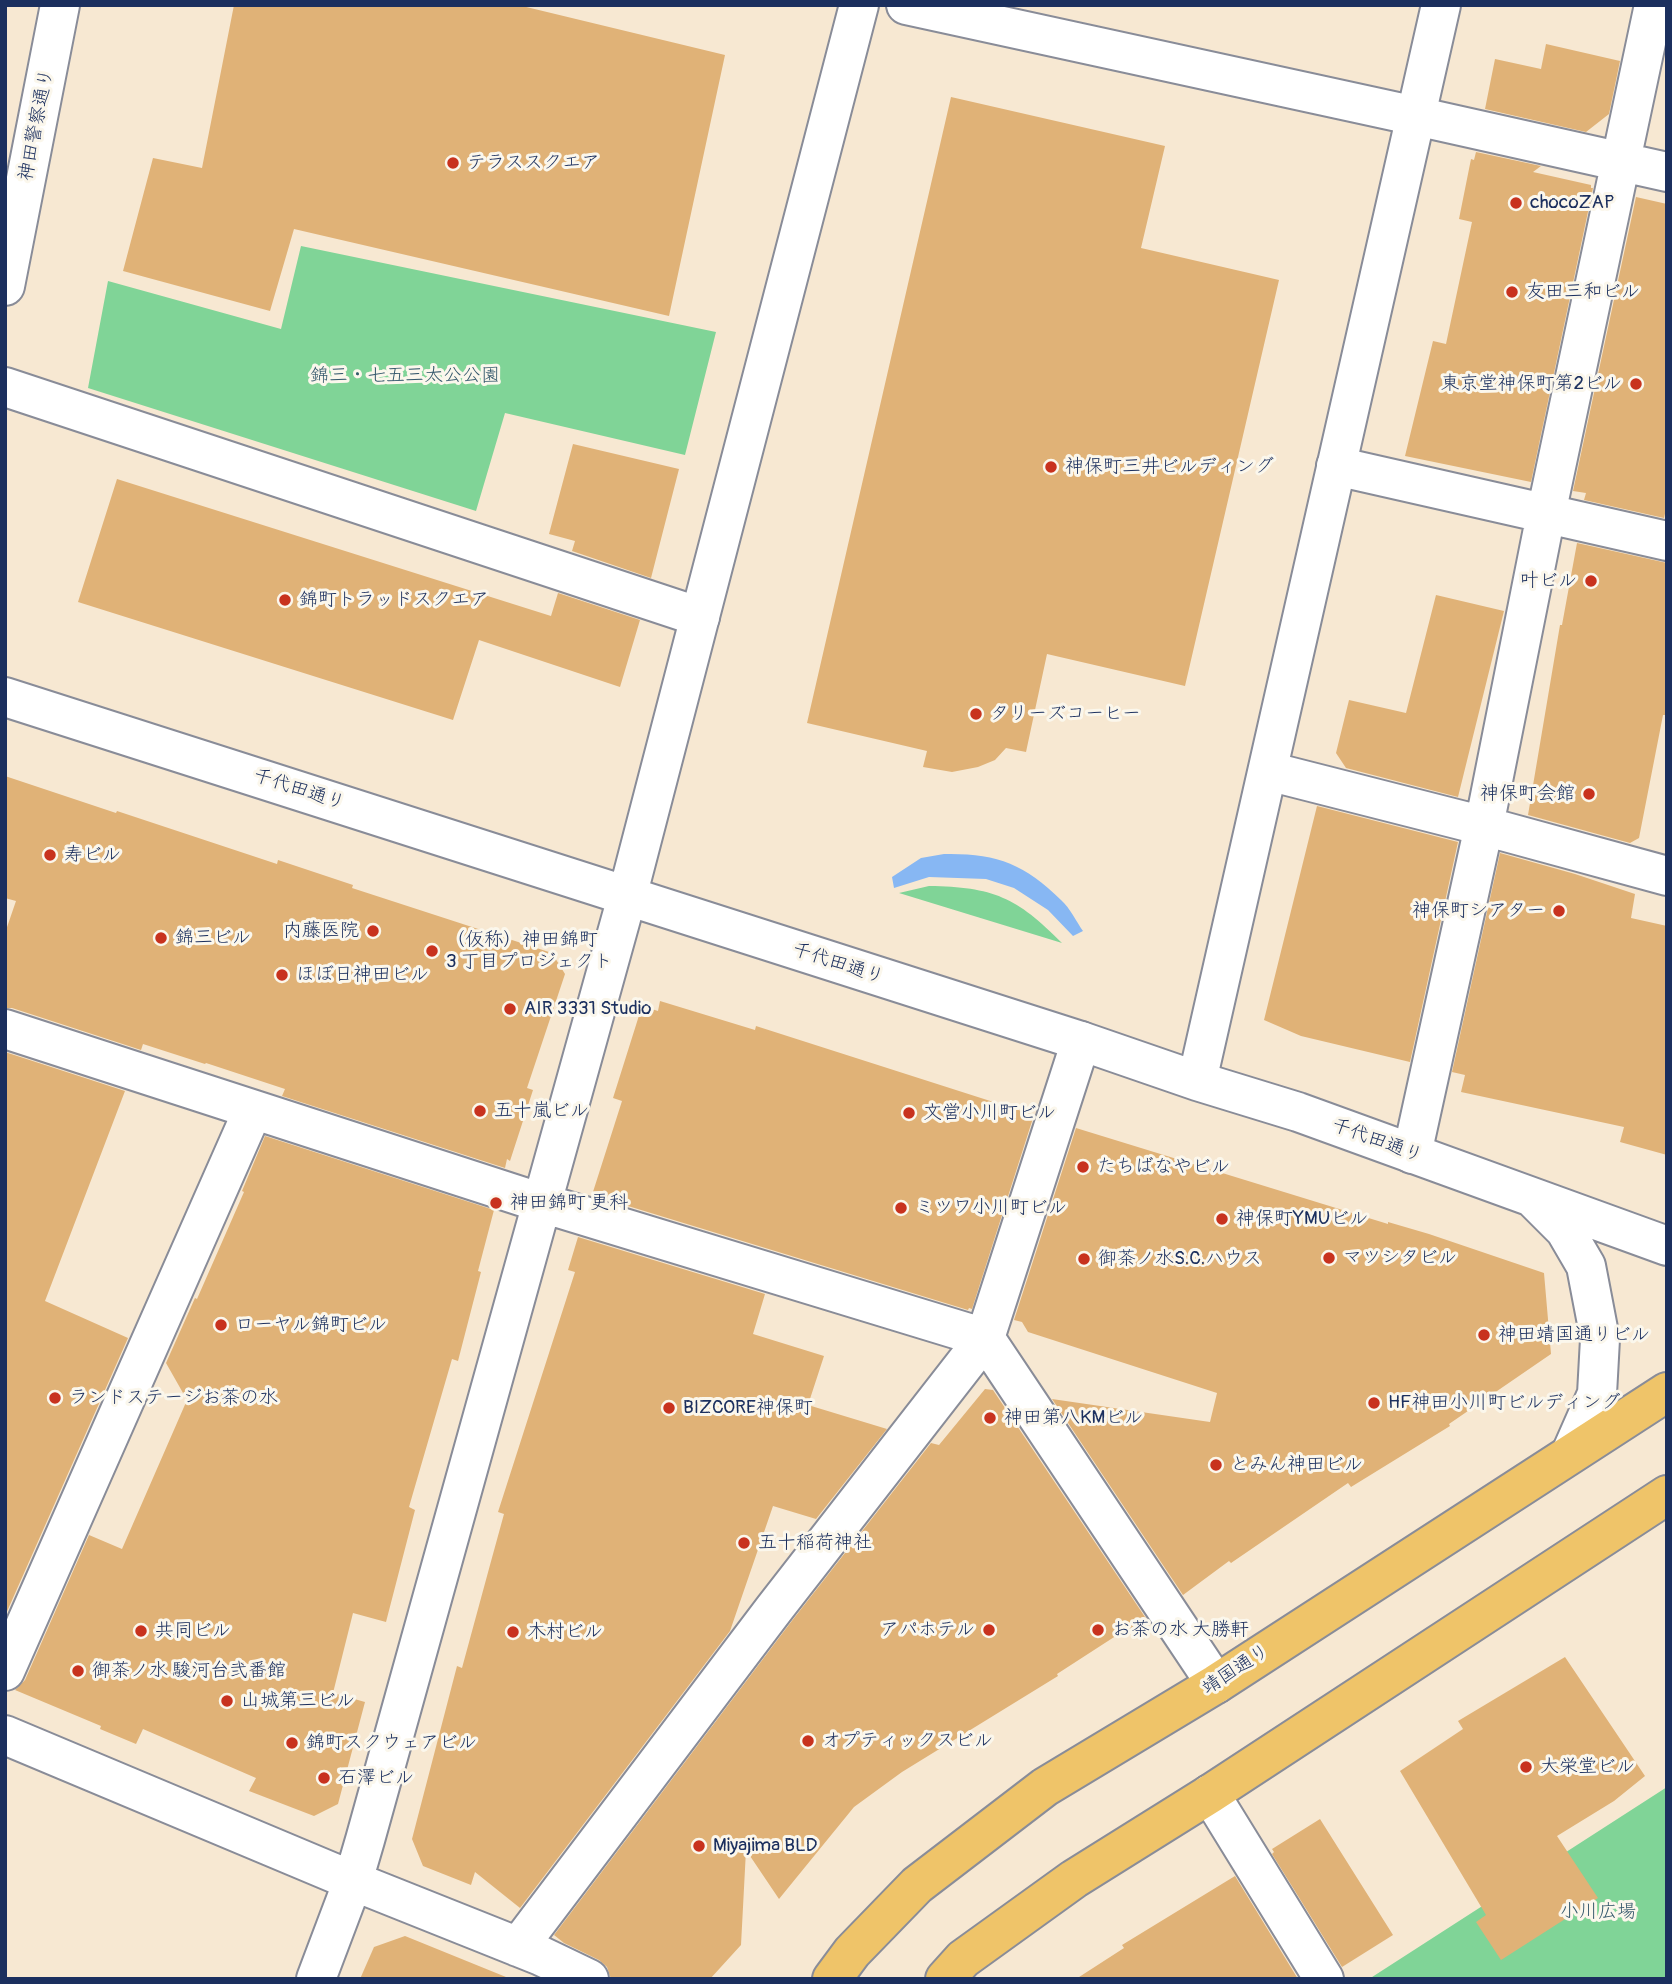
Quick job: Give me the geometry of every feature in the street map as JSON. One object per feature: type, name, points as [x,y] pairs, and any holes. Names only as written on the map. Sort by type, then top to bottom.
[{"type":"main road","name":"靖国通り","points":[[832,1979],[852,1952],[917,1885],[1045,1787],[1216,1684],[1667,1392]]},
{"type":"main road","points":[[945,1979],[962,1959],[1074,1879],[1210,1794],[1667,1495]]},
{"type":"street","name":"神田警察通り","points":[[5,286],[60,5]]},
{"type":"street","points":[[316,1979],[353,1881],[627,897],[859,5]]},
{"type":"street","points":[[906,5],[1667,172]]},
{"type":"street","points":[[1198,1081],[1441,5]]},
{"type":"street","points":[[1412,1154],[1484,826],[1546,514],[1654,5]]},
{"type":"street","points":[[5,387],[700,617]]},
{"type":"street","points":[[1336,466],[1667,541]]},
{"type":"street","name":"千代田通り","points":[[5,697],[1298,1112],[1667,1245]]},
{"type":"street","points":[[1268,771],[1667,876]]},
{"type":"street","points":[[5,1029],[542,1203],[985,1338],[1216,1684]]},
{"type":"street","points":[[518,1948],[774,1609],[985,1338],[1081,1041]]},
{"type":"street","points":[[5,1671],[253,1110]]},
{"type":"street","points":[[1530,1195],[1565,1230],[1586,1266],[1600,1339],[1597,1394],[1571,1453]]},
{"type":"street","points":[[5,1735],[589,1979]]},
{"type":"street","points":[[1210,1794],[1324,1979]]},
{"type":"green space","name":"錦三・七五三太公公園","points":[[301,246],[716,332],[685,455],[505,413],[476,511],[88,388],[108,281],[281,329]]},
{"type":"green space","points":[[929,886],[970,889],[1003,898],[1031,915],[1062,943],[899,893]]},
{"type":"green space","name":"小川広場","points":[[1667,1787],[1667,1979],[1369,1979]]},
{"type":"water","points":[[944,854],[994,858],[1021,869],[1064,903],[1083,931],[1073,936],[1048,910],[1014,888],[986,879],[929,877],[894,888],[892,877],[921,858]]},
{"type":"building","name":"テラススクエア","points":[[234,5],[518,5],[725,55],[669,316],[294,229],[270,311],[123,271],[153,158],[202,168]]},
{"type":"building","points":[[1546,44],[1620,61],[1609,114],[1586,132],[1485,109],[1495,59],[1541,69]]},
{"type":"building","name":"神保町三井ビルディング","points":[[951,97],[1165,146],[1141,248],[1279,280],[1185,686],[1047,654],[1026,752],[1006,748],[995,760],[978,767],[952,772],[923,767],[927,751],[807,723]]},
{"type":"building","points":[[1476,152],[1541,166],[1533,172],[1591,185],[1593,188],[1531,482],[1405,456],[1433,341],[1446,344],[1472,222],[1459,219],[1471,159],[1474,160]]},
{"type":"building","points":[[1636,197],[1667,204],[1667,505],[1664,518],[1584,500],[1586,493],[1573,491]]},
{"type":"building","points":[[573,444],[679,469],[651,578],[572,551],[575,541],[549,534]]},
{"type":"building","name":"錦町トラッドスクエア","points":[[117,479],[551,616],[558,593],[640,620],[620,687],[479,640],[453,720],[78,602]]},
{"type":"building","points":[[1577,543],[1667,563],[1667,715],[1663,715],[1639,838],[1630,843],[1528,815],[1560,625]]},
{"type":"building","points":[[1436,595],[1504,611],[1458,797],[1346,768],[1336,753],[1349,700],[1406,713]]},
{"type":"building","points":[[5,776],[277,864],[278,860],[353,885],[352,888],[552,953],[565,974],[527,1088],[533,1090],[510,1161],[507,1159],[505,1168],[282,1096],[285,1089],[206,1063],[143,1044],[141,1050],[5,1008],[5,933],[16,901],[5,898]]},
{"type":"building","points":[[1317,806],[1458,842],[1410,1062],[1301,1036],[1264,1020]]},
{"type":"building","points":[[1500,853],[1635,894],[1631,918],[1667,926],[1667,1155],[1620,1142],[1624,1127],[1461,1092],[1465,1075],[1452,1072]]},
{"type":"building","points":[[660,1001],[755,1030],[756,1026],[1034,1115],[972,1309],[968,1310],[592,1195],[622,1101],[613,1098],[642,1006],[658,1011]]},
{"type":"building","points":[[5,1052],[125,1091],[45,1301],[128,1338],[5,1616]]},
{"type":"building","points":[[1076,1128],[1388,1224],[1429,1234],[1544,1273],[1551,1354],[1449,1424],[1450,1426],[1351,1487],[1348,1483],[1231,1563],[1229,1561],[1183,1595],[1052,1399],[1210,1422],[1217,1393],[1028,1332],[1022,1322],[1014,1320]]},
{"type":"building","points":[[265,1136],[494,1210],[458,1361],[452,1359],[409,1507],[415,1510],[386,1622],[353,1613],[333,1693],[365,1702],[338,1804],[314,1816],[249,1791],[256,1778],[143,1729],[136,1744],[100,1729],[101,1726],[15,1690],[25,1680],[89,1535],[122,1549],[187,1400],[166,1363],[244,1192],[242,1191]]},
{"type":"building","points":[[578,1237],[765,1294],[753,1334],[824,1356],[808,1405],[887,1429],[816,1519],[773,1506],[730,1631],[520,1908],[475,1872],[471,1885],[423,1866],[412,1839],[457,1666],[462,1668],[504,1514],[498,1512],[575,1272],[568,1270]]},
{"type":"building","points":[[985,1389],[993,1390],[1147,1620],[1128,1633],[1125,1630],[1057,1674],[1058,1676],[902,1772],[854,1807],[779,1899],[746,1850],[741,1945],[710,1979],[611,1979],[607,1967],[599,1960],[564,1943],[554,1935],[791,1622],[931,1443],[939,1445]]},
{"type":"building","points":[[1565,1657],[1645,1776],[1614,1801],[1557,1836],[1598,1898],[1501,1960],[1476,1922],[1486,1915],[1400,1771],[1463,1729],[1458,1721]]},
{"type":"building","points":[[1320,1819],[1393,1935],[1342,1967],[1272,1854],[1272,1849]]},
{"type":"building","points":[[1235,1876],[1298,1979],[1076,1979],[1124,1948],[1122,1945]]},
{"type":"building","points":[[405,1936],[506,1979],[360,1979],[374,1947]]},
{"type":"place","name":"テラススクエア","points":[[453,163]]},
{"type":"place","name":"chocoZAP","points":[[1516,203]]},
{"type":"place","name":"友田三和ビル","points":[[1512,292]]},
{"type":"place","name":"東京堂神保町第2ビル","points":[[1636,384]]},
{"type":"place","name":"神保町三井ビルディング","points":[[1051,467]]},
{"type":"place","name":"叶ビル","points":[[1591,581]]},
{"type":"place","name":"錦町トラッドスクエア","points":[[285,600]]},
{"type":"place","name":"タリーズコーヒー","points":[[976,714]]},
{"type":"place","name":"神保町会館","points":[[1589,794]]},
{"type":"place","name":"寿ビル","points":[[50,855]]},
{"type":"place","name":"神保町シアター","points":[[1559,911]]},
{"type":"place","name":"内藤医院","points":[[373,931]]},
{"type":"place","name":"錦三ビル","points":[[161,938]]},
{"type":"place","name":"（仮称）神田錦町 3 丁目プロジェクト","points":[[432,951]]},
{"type":"place","name":"ほぼ日神田ビル","points":[[282,975]]},
{"type":"place","name":"AIR 3331 Studio","points":[[510,1009]]},
{"type":"place","name":"五十嵐ビル","points":[[480,1111]]},
{"type":"place","name":"文営小川町ビル","points":[[909,1113]]},
{"type":"place","name":"たちばなやビル","points":[[1083,1167]]},
{"type":"place","name":"神田錦町 更科","points":[[496,1203]]},
{"type":"place","name":"ミツワ小川町ビル","points":[[901,1208]]},
{"type":"place","name":"神保町YMUビル","points":[[1222,1219]]},
{"type":"place","name":"マツシタビル","points":[[1329,1258]]},
{"type":"place","name":"御茶ノ水S.C.ハウス","points":[[1084,1259]]},
{"type":"place","name":"ローヤル錦町ビル","points":[[221,1325]]},
{"type":"place","name":"神田靖国通りビル","points":[[1484,1335]]},
{"type":"place","name":"ランドステージお茶の水","points":[[55,1398]]},
{"type":"place","name":"HF神田小川町ビルディング","points":[[1374,1403]]},
{"type":"place","name":"BIZCORE神保町","points":[[669,1408]]},
{"type":"place","name":"神田第八KMビル","points":[[990,1418]]},
{"type":"place","name":"とみん神田ビル","points":[[1216,1465]]},
{"type":"place","name":"五十稲荷神社","points":[[744,1543]]},
{"type":"place","name":"アパホテル","points":[[989,1630]]},
{"type":"place","name":"お茶の水 大勝軒","points":[[1098,1630]]},
{"type":"place","name":"共同ビル","points":[[141,1631]]},
{"type":"place","name":"木村ビル","points":[[513,1632]]},
{"type":"place","name":"御茶ノ水 駿河台弐番館","points":[[78,1671]]},
{"type":"place","name":"山城第三ビル","points":[[227,1701]]},
{"type":"place","name":"オプティックスビル","points":[[808,1741]]},
{"type":"place","name":"錦町スクウェアビル","points":[[292,1743]]},
{"type":"place","name":"大栄堂ビル","points":[[1526,1767]]},
{"type":"place","name":"石澤ビル","points":[[324,1778]]},
{"type":"place","name":"Miyajima BLD","points":[[699,1846]]}]
